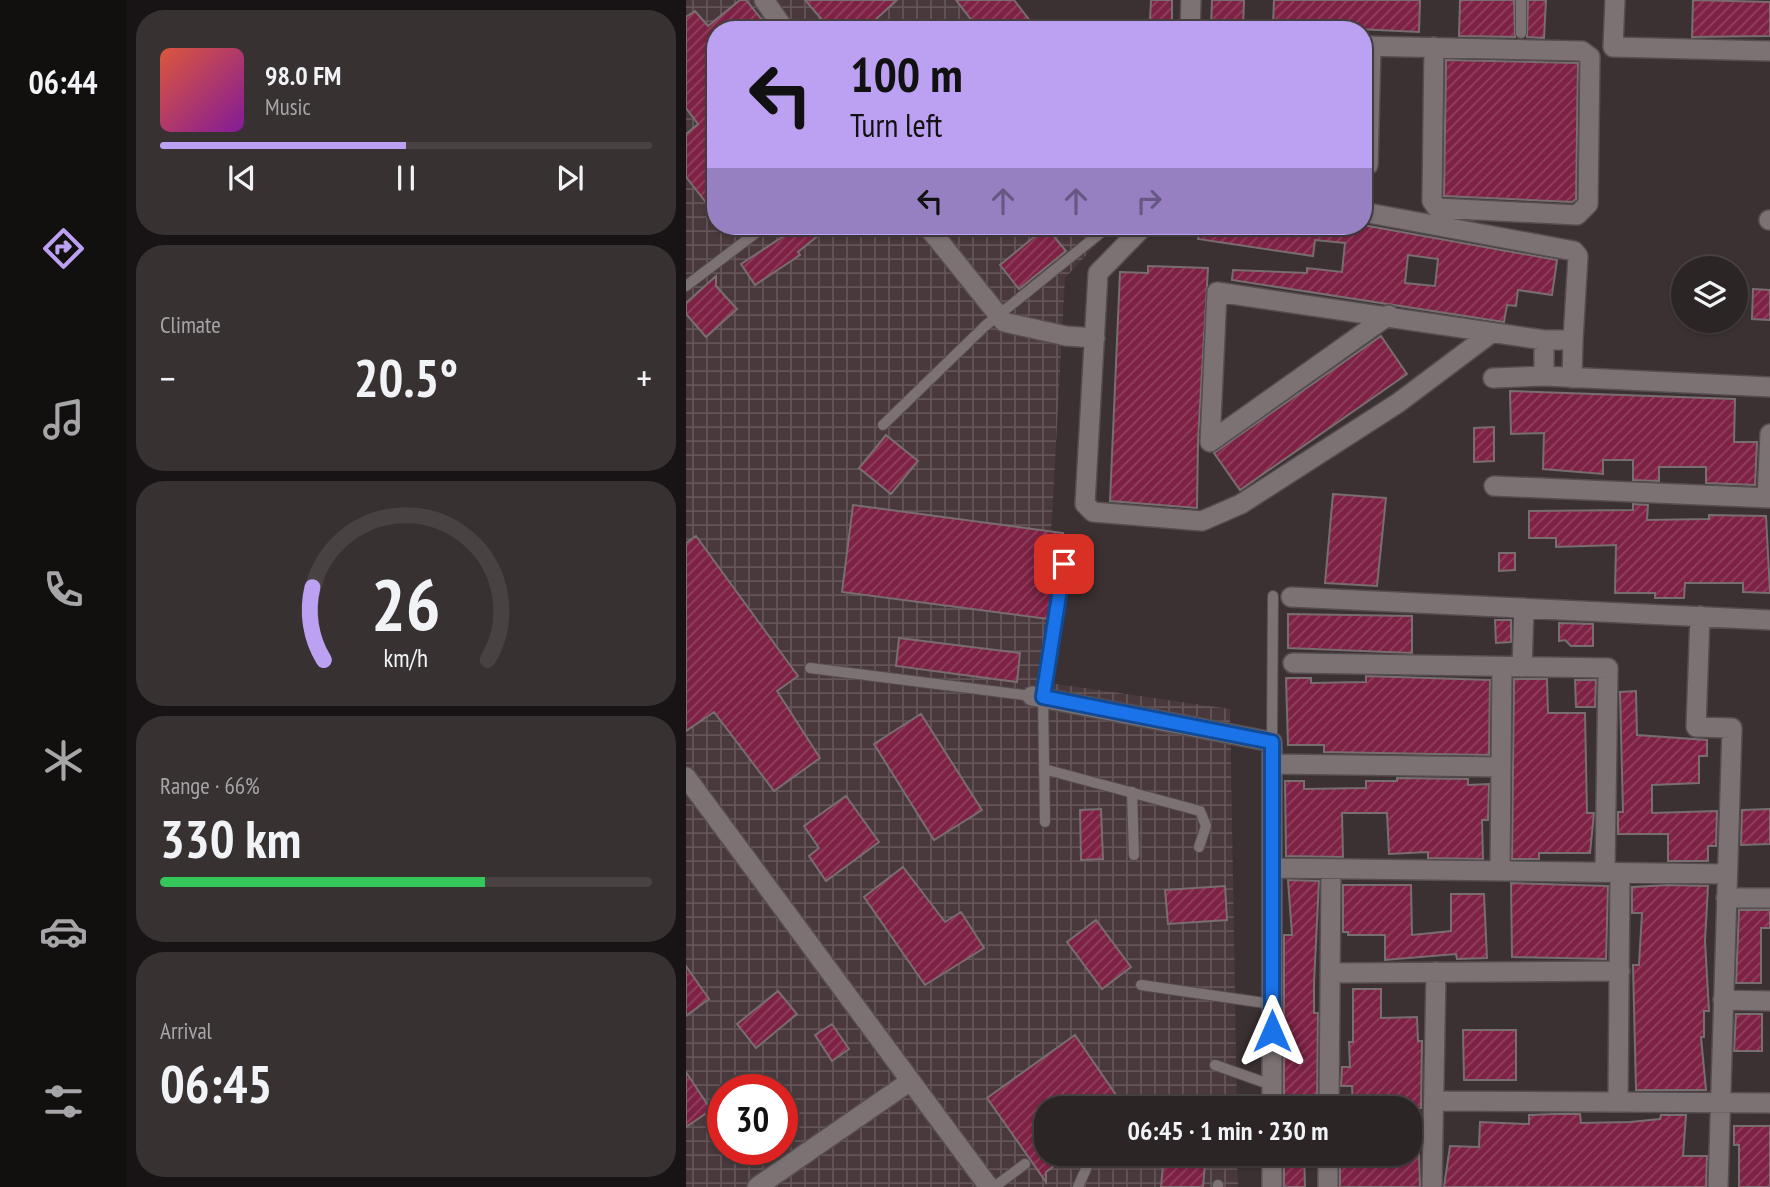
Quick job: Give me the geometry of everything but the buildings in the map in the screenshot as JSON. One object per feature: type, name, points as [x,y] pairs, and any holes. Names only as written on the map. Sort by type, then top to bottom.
[{"type":"street","points":[[764,0],[779,21]]},
{"type":"street","points":[[1190,21],[1191,0]]},
{"type":"street","points":[[1615,0],[1613,47],[1770,51]]},
{"type":"street","points":[[1372,46],[1434,47],[1582,51],[1590,57],[1586,210],[1577,215],[1437,208],[1432,201],[1434,47]]},
{"type":"street","points":[[1372,214],[1574,251],[1578,256],[1573,378]]},
{"type":"street","points":[[934,235],[1004,322],[1066,336],[1095,338]]},
{"type":"street","points":[[1135,235],[1098,272],[1085,505],[1087,510],[1202,521],[1241,504],[1398,403],[1490,334]]},
{"type":"street","points":[[1389,315],[1210,442],[1217,292],[1389,315],[1490,334],[1573,340]]},
{"type":"street","points":[[1544,340],[1544,376]]},
{"type":"street","points":[[1493,378],[1544,376],[1770,387]]},
{"type":"street","points":[[1494,486],[1769,498],[1770,434]]},
{"type":"street","points":[[1282,597],[1770,620]]},
{"type":"street","points":[[1522,667],[1524,608]]},
{"type":"street","points":[[1700,616],[1696,727],[1732,728],[1718,1187]]},
{"type":"street","points":[[1293,663],[1608,668],[1612,872],[1619,971],[1618,1101]]},
{"type":"street","points":[[1500,871],[1502,667]]},
{"type":"street","points":[[1038,696],[1272,742],[1272,1096]]},
{"type":"street","points":[[1273,764],[1501,767]]},
{"type":"street","points":[[688,786],[909,1082],[992,1187]]},
{"type":"street","points":[[1272,868],[1727,874]]},
{"type":"street","points":[[1329,1096],[1331,869]]},
{"type":"street","points":[[1726,898],[1770,898]]},
{"type":"street","points":[[1330,973],[1619,971]]},
{"type":"street","points":[[1432,1187],[1436,972]]},
{"type":"street","points":[[1723,1000],[1770,1001]]},
{"type":"street","points":[[757,1187],[909,1082]]},
{"type":"street","points":[[1434,1101],[1770,1103]]},
{"type":"street","points":[[1272,1166],[1272,1187]]},
{"type":"street","points":[[1328,1166],[1328,1187]]},
{"type":"lane","points":[[1521,0],[1521,33]]},
{"type":"lane","points":[[686,286],[753,235]]},
{"type":"lane","points":[[883,425],[999,315],[1098,235]]},
{"type":"lane","points":[[1045,822],[1038,696],[1064,564]]},
{"type":"lane","points":[[1272,742],[1282,597]]},
{"type":"lane","points":[[810,668],[1038,696]]},
{"type":"lane","points":[[1044,769],[1200,811],[1206,826],[1199,847]]},
{"type":"lane","points":[[1132,792],[1134,855]]},
{"type":"lane","points":[[1141,985],[1272,1003]]},
{"type":"lane","points":[[1215,1065],[1272,1086]]},
{"type":"lane","points":[[992,1187],[1025,1164]]},
{"type":"lane","points":[[1078,1187],[1087,1166]]},
{"type":"shaded area","points":[[686,0],[1006,0],[1023,21],[707,21],[707,235],[1105,235],[1065,278],[1043,682],[1230,709],[1237,1096],[1034,1096],[1034,1166],[1237,1166],[1238,1187],[686,1187]]},
{"type":"route","points":[[1064,564],[1043,697],[1272,742],[1272,1031]]}]
